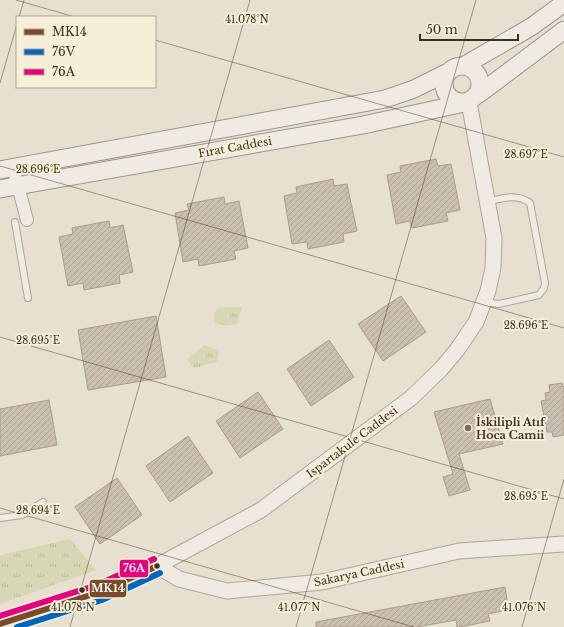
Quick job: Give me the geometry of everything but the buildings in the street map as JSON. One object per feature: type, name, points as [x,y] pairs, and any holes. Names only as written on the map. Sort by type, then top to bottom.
[{"type":"main road","points":[[465,65],[473,69],[479,78],[480,88],[474,98],[457,102],[448,96],[444,86],[446,73],[456,66],[465,65],[530,27],[564,3]]},
{"type":"main road","name":"Fırat Caddesi","points":[[0,189],[363,125],[474,98],[564,30]]},
{"type":"main road","name":"Fırat Caddesi","points":[[7,168],[386,99],[414,89],[446,73]]},
{"type":"street","name":"Ispartakule Caddesi","points":[[0,624],[100,592],[157,566],[261,510],[411,398],[441,368],[457,350],[476,322],[488,291],[493,268],[494,238],[487,202],[474,98]]},
{"type":"street","points":[[7,168],[18,186],[27,220]]},
{"type":"street","name":"Sakarya Caddesi","points":[[157,566],[179,579],[227,591],[322,582],[459,551],[564,544]]},
{"type":"lane","points":[[484,302],[499,304],[539,295],[544,288],[545,283],[530,203],[526,199],[518,197],[508,197],[487,202]]},
{"type":"lane","points":[[15,222],[28,298]]},
{"type":"lane","points":[[0,518],[22,514],[43,502]]},
{"type":"green space","points":[[242,307],[237,324],[227,326],[214,323],[214,313],[218,308]]},
{"type":"green space","points":[[204,345],[219,351],[217,362],[194,368],[187,359]]},
{"type":"green space","points":[[70,539],[96,570],[0,604],[0,555]]},
{"type":"transit line","name":"76A","points":[[0,616],[97,585],[154,559]]},
{"type":"transit line","name":"MK14","points":[[0,624],[100,592],[157,566]]},
{"type":"transit line","name":"76V","points":[[17,627],[102,600],[160,573]]},
{"type":"place","name":"İskilipli Atıf Hoca Camii","points":[[468,428]]}]
